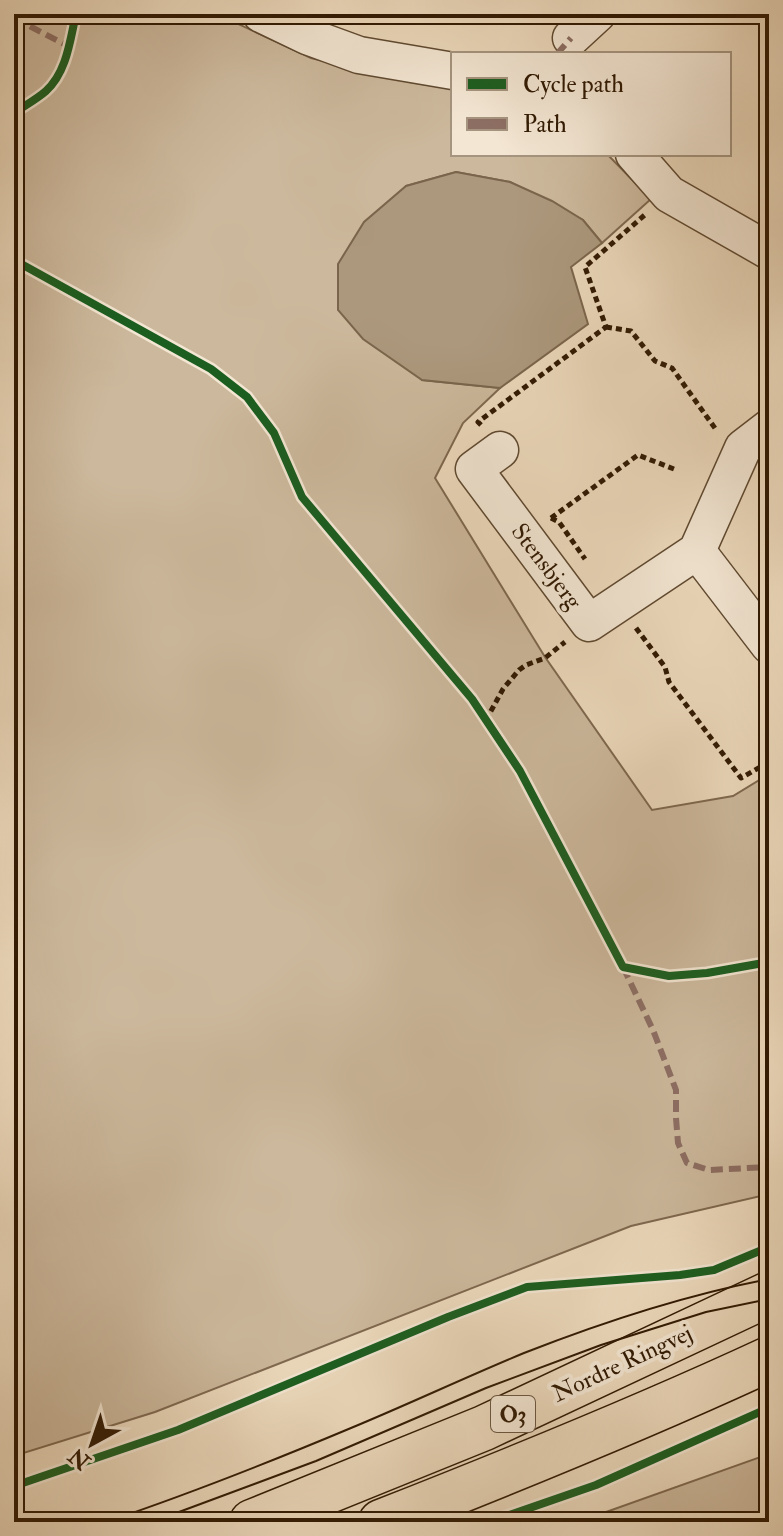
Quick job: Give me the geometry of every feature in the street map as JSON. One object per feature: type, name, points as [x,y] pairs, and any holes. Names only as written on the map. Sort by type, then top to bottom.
[{"type":"main road","name":"Nordre Ringvej","points":[[252,1522],[484,1428],[769,1294]]},
{"type":"main road","name":"O3","points":[[381,1522],[769,1359]]},
{"type":"street","points":[[261,14],[307,36],[359,55],[451,71]]},
{"type":"street","points":[[636,156],[669,194],[769,251]]},
{"type":"street","points":[[756,438],[697,551],[769,645]]},
{"type":"street","name":"Stensbjerg","points":[[500,450],[474,469],[589,623],[697,551]]},
{"type":"path","points":[[606,327],[585,267],[669,194]]},
{"type":"path","points":[[500,450],[478,422],[606,327],[631,331],[655,361],[672,368],[722,439],[756,438]]},
{"type":"path","points":[[551,518],[638,455],[674,469]]},
{"type":"path","points":[[486,720],[503,689],[519,670],[545,658]]},
{"type":"path","points":[[479,709],[495,733]]},
{"type":"shaded area","points":[[14,14],[217,14],[311,58],[451,89],[451,156],[609,156],[651,199],[602,243],[583,220],[510,182],[456,172],[406,186],[422,380],[500,388],[463,423],[435,478],[545,657],[652,810],[733,796],[769,774],[769,1194],[631,1226],[155,1412],[14,1456]]},
{"type":"shaded area","points":[[456,172],[510,182],[552,201],[583,220],[602,243],[571,267],[588,324],[500,388],[422,380],[363,339],[338,310],[338,264],[364,222],[406,186]]},
{"type":"shaded area","points":[[769,1454],[769,1522],[578,1522]]},
{"type":"tram line","points":[[106,1522],[290,1453],[502,1362],[614,1320],[675,1301],[769,1279]]},
{"type":"tram line","points":[[152,1522],[316,1461],[486,1388],[601,1345],[706,1312],[769,1299]]},
{"type":"marked path","points":[[14,18],[70,47]]},
{"type":"marked path","points":[[559,52],[571,38]]},
{"type":"marked path","points":[[623,967],[653,1030],[676,1090],[678,1143],[687,1163],[709,1170],[769,1167]]},
{"type":"cycle path","points":[[14,113],[46,91],[59,75],[76,14]]},
{"type":"cycle path","points":[[14,260],[211,369],[247,397],[274,433],[302,497],[472,699],[520,771],[623,967],[669,976],[769,962]]},
{"type":"cycle path","points":[[14,1486],[178,1430],[527,1287],[714,1270],[769,1247]]},
{"type":"cycle path","points":[[489,1522],[596,1485],[769,1408]]}]
